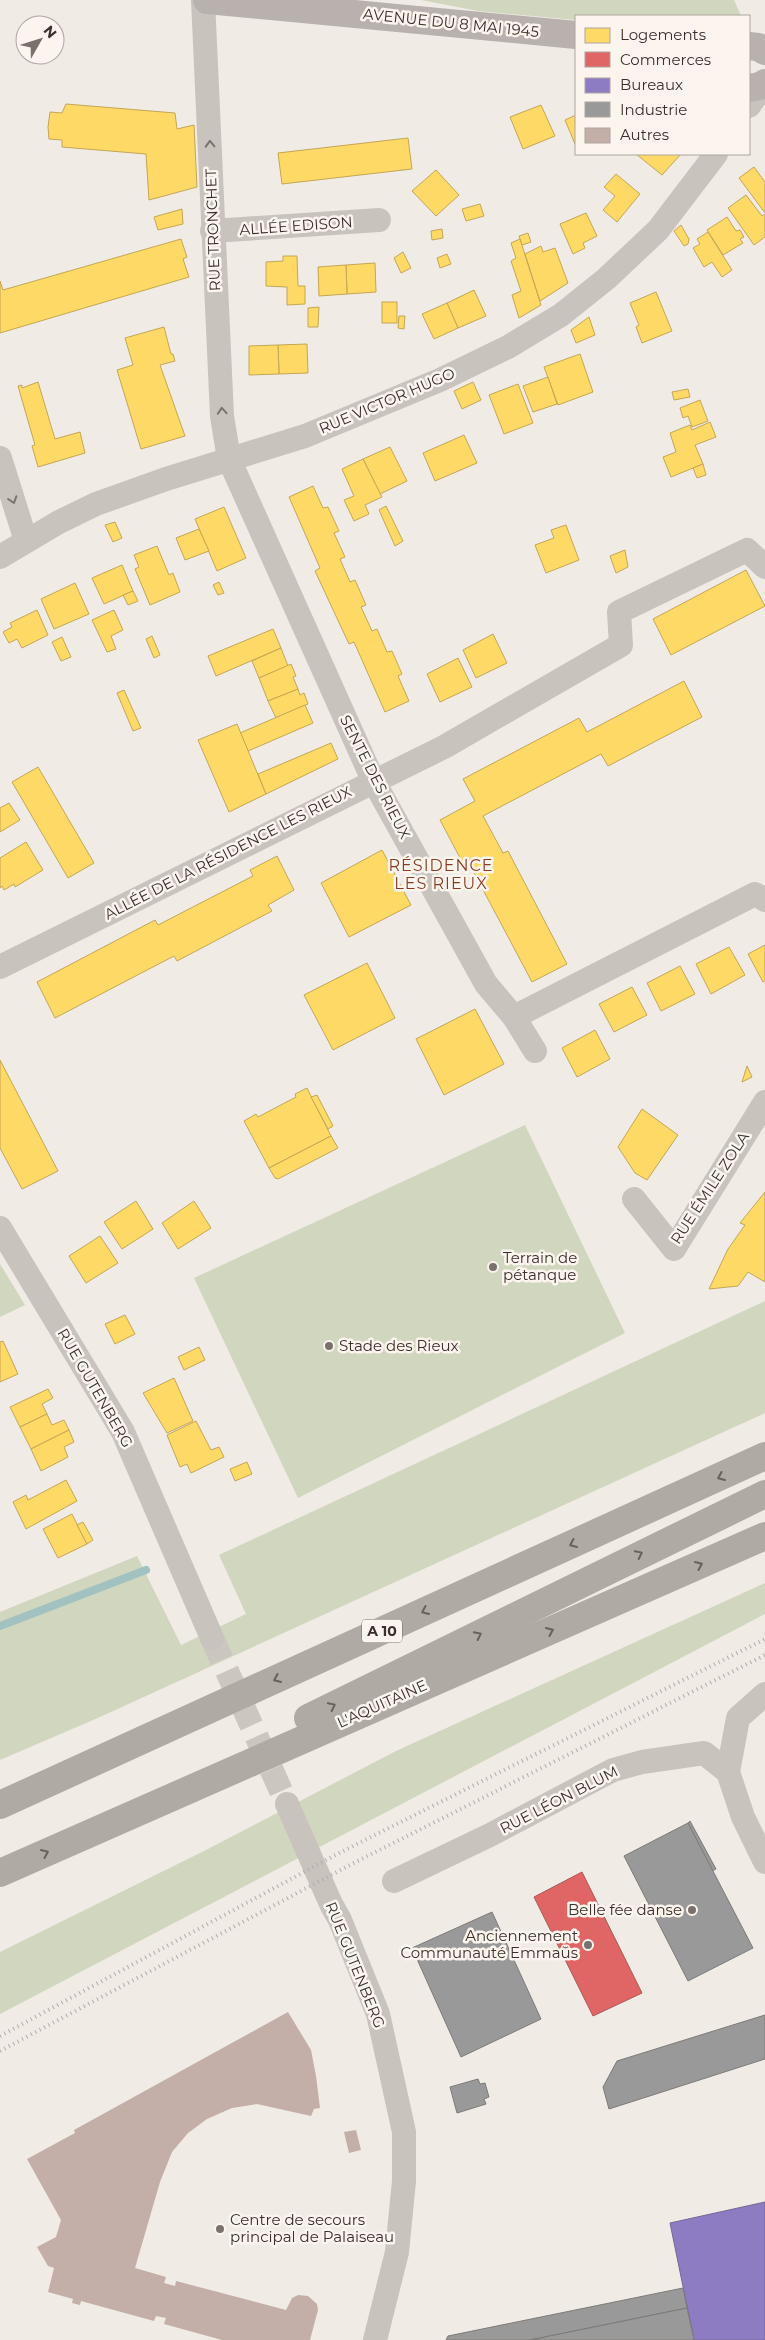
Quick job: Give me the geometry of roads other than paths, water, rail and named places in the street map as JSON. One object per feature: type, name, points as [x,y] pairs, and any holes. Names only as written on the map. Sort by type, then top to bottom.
[{"type":"highway","name":"A 10","points":[[0,1805],[765,1456]]},
{"type":"highway","points":[[201,1784],[250,1746],[765,1494]]},
{"type":"highway","name":"L'AQUITAINE","points":[[0,1873],[765,1536]]},
{"type":"main road","name":"AVENUE DU 8 MAI 1945","points":[[205,0],[575,35]]},
{"type":"main road","points":[[750,88],[765,83]]},
{"type":"street","name":"RUE TRONCHET","points":[[205,0],[212,231],[222,416],[229,459]]},
{"type":"street","points":[[750,105],[765,83]]},
{"type":"street","name":"RUE VICTOR HUGO","points":[[0,557],[59,522],[96,504],[229,459],[305,436],[440,380],[508,348],[561,314],[606,279],[658,230],[715,155]]},
{"type":"street","name":"ALLÉE EDISON","points":[[212,231],[380,220]]},
{"type":"street","points":[[0,458],[26,541]]},
{"type":"street","name":"SENTE DES RIEUX","points":[[229,459],[373,780],[486,984],[514,1017],[535,1051]]},
{"type":"street","name":"ALLÉE DE LA RÉSIDENCE LES RIEUX","points":[[0,967],[373,780],[444,747],[621,645],[619,612],[747,550],[765,567]]},
{"type":"street","points":[[514,1017],[755,894],[765,900]]},
{"type":"street","name":"RUE ÉMILE ZOLA","points":[[634,1199],[674,1249],[765,1102]]},
{"type":"street","name":"RUE GUTENBERG","points":[[0,1228],[123,1432],[212,1638]]},
{"type":"street","points":[[765,1694],[738,1718],[728,1772],[743,1817],[765,1862]]},
{"type":"street","name":"RUE LÉON BLUM","points":[[394,1881],[613,1770],[642,1762],[704,1753],[728,1772]]},
{"type":"street","name":"RUE GUTENBERG","points":[[287,1804],[331,1904],[340,1920],[378,2014],[404,2132],[404,2181],[397,2252],[375,2340]]},
{"type":"waterway","points":[[0,1626],[146,1570]]},
{"type":"tunnel","points":[[212,1638],[287,1804]]},
{"type":"railway","points":[[0,2036],[343,1851],[765,1639]]},
{"type":"railway","points":[[0,2051],[350,1865],[765,1655]]},
{"type":"place","name":"Terrain de pétanque","points":[[493,1267]]},
{"type":"place","name":"Stade des Rieux","points":[[329,1346]]},
{"type":"place","name":"Belle fée danse","points":[[692,1910]]},
{"type":"place","name":"Anciennement Communauté Emmaüs","points":[[588,1945]]},
{"type":"place","name":"Centre de secours principal de Palaiseau","points":[[220,2229]]},
{"type":"district","name":"RÉSIDENCE LES RIEUX","points":[[441,874]]}]
